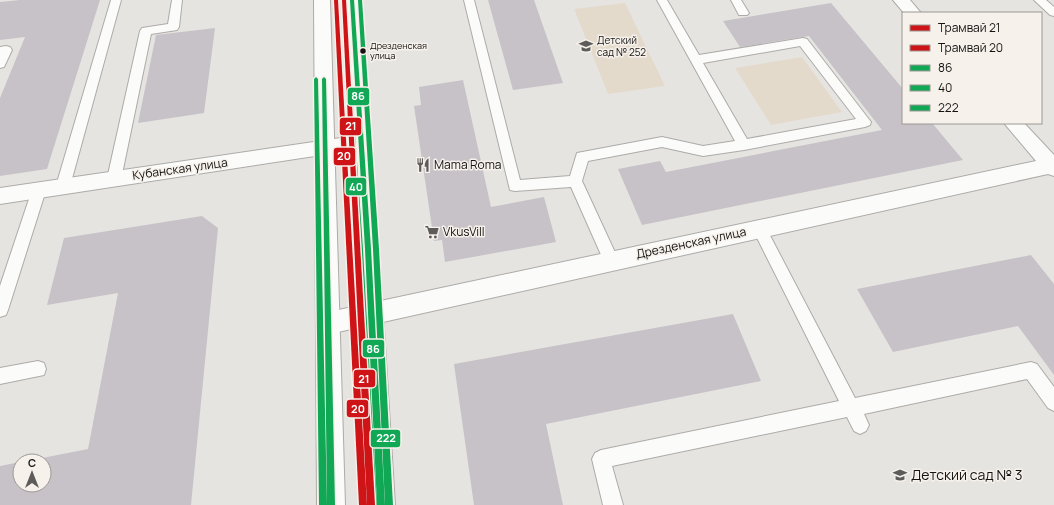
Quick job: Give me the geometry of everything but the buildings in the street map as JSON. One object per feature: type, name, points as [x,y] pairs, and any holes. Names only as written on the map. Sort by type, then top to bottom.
[{"type":"main road","points":[[322,0],[329,323],[331,505]]},
{"type":"main road","points":[[352,0],[381,505]]},
{"type":"main road","points":[[901,0],[911,12]]},
{"type":"main road","points":[[1014,124],[1053,166]]},
{"type":"main road","name":"Кубанская улица","points":[[0,196],[361,142]]},
{"type":"main road","name":"Дрезденская улица","points":[[329,323],[759,228],[1053,166]]},
{"type":"lane","points":[[64,186],[116,0]]},
{"type":"lane","points":[[114,179],[146,30],[173,27],[177,0]]},
{"type":"lane","points":[[469,0],[515,186],[575,181]]},
{"type":"lane","points":[[662,0],[744,145]]},
{"type":"lane","points":[[736,0],[743,13]]},
{"type":"lane","points":[[1039,0],[1054,13]]},
{"type":"lane","points":[[611,261],[575,181],[582,157],[662,142],[703,151],[744,145],[865,122],[803,42],[695,60]]},
{"type":"lane","points":[[0,50],[6,50],[0,64]]},
{"type":"lane","points":[[0,310],[39,190]]},
{"type":"lane","points":[[759,228],[860,425]]},
{"type":"lane","points":[[0,376],[38,369]]},
{"type":"lane","points":[[614,505],[601,459],[1031,370],[1054,402]]},
{"type":"shaded area","points":[[625,3],[665,86],[608,94],[574,9]]},
{"type":"shaded area","points":[[802,57],[842,112],[771,125],[735,68]]},
{"type":"tram line","name":"20","points":[[336,0],[363,505]]},
{"type":"tram line","name":"21","points":[[344,0],[371,505]]},
{"type":"transit line","name":"86","points":[[352,0],[368,249],[381,505]]},
{"type":"transit line","name":"222","points":[[360,0],[376,249],[389,505]]},
{"type":"transit line","name":"40","points":[[344,1],[360,249],[373,505]]},
{"type":"transit line","name":"40","points":[[316,79],[323,505]]},
{"type":"transit line","name":"86","points":[[324,79],[331,505]]},
{"type":"place","name":"Детский сад № 252","points":[[586,46]]},
{"type":"place","name":"Дрезденская улица","points":[[363,51]]},
{"type":"place","name":"Mama Roma","points":[[423,165]]},
{"type":"place","name":"VkusVill","points":[[432,232]]},
{"type":"place","name":"Детский сад № 3","points":[[900,475]]}]
